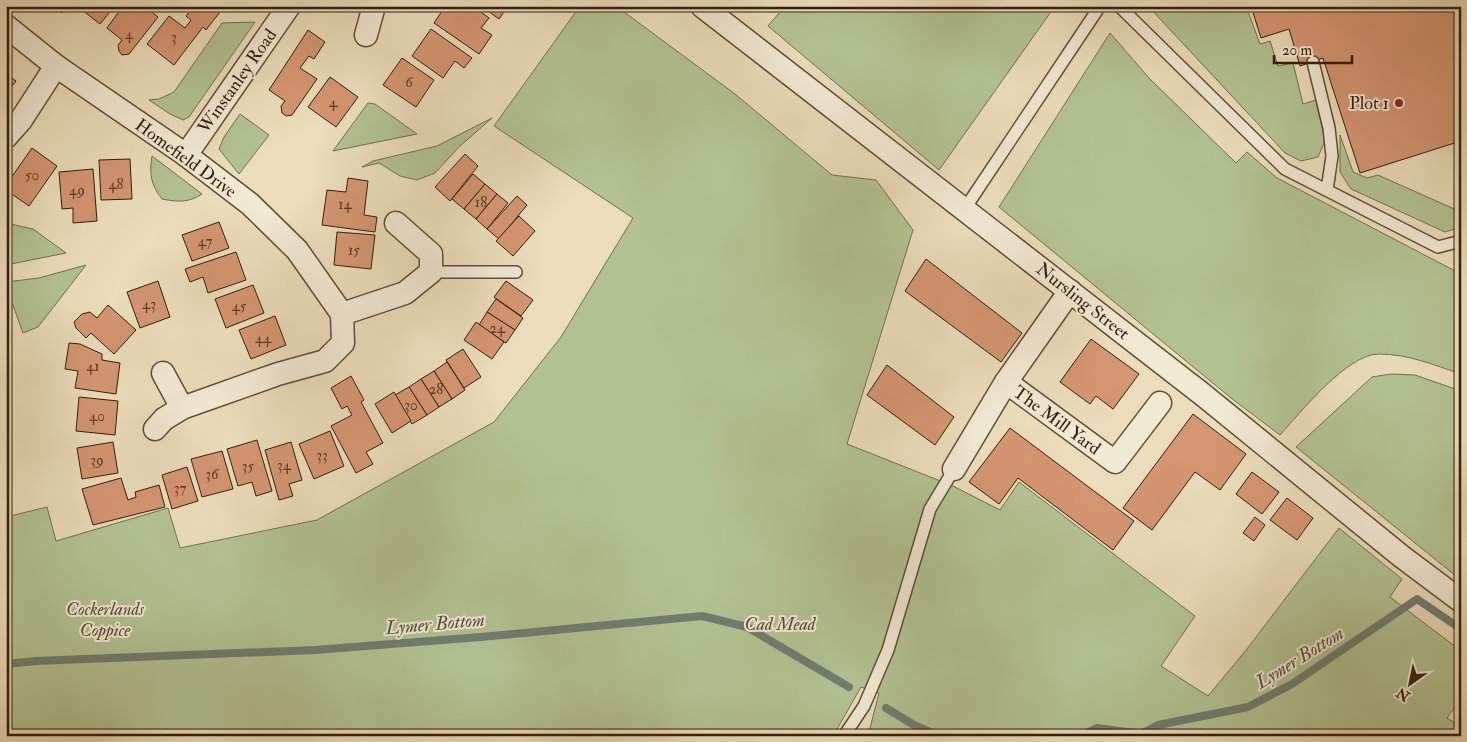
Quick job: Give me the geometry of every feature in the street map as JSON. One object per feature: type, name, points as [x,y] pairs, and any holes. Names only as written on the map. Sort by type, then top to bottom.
[{"type":"street","name":"Winstanley Road","points":[[186,155],[289,6]]},
{"type":"street","points":[[366,35],[374,6]]},
{"type":"street","name":"Nursling Street","points":[[702,6],[1202,394],[1401,556],[1461,601]]},
{"type":"street","name":"Homefield Drive","points":[[6,26],[56,66],[186,155],[250,204],[297,250],[342,314]]},
{"type":"street","points":[[6,137],[21,120],[56,66]]},
{"type":"street","points":[[154,429],[164,419],[182,408],[278,374],[325,361],[344,343],[342,314],[405,293],[431,272],[430,254],[396,223]]},
{"type":"street","name":"The Mill Yard","points":[[1070,291],[1006,382],[1115,462],[1160,403]]},
{"type":"street","points":[[162,374],[182,408]]},
{"type":"street","points":[[954,469],[1006,382]]},
{"type":"lane","points":[[964,210],[1100,6]]},
{"type":"lane","points":[[1119,6],[1285,169],[1438,246],[1461,241]]},
{"type":"lane","points":[[1312,62],[1329,128],[1332,156],[1327,190]]},
{"type":"lane","points":[[431,272],[516,272]]},
{"type":"lane","points":[[844,736],[864,706],[888,650],[930,509],[954,469]]},
{"type":"green space","points":[[580,6],[616,6],[735,94],[832,175],[876,180],[913,230],[847,444],[953,486],[1000,510],[1019,482],[1195,616],[1161,666],[1208,696],[1247,649],[1339,528],[1402,579],[1390,597],[1461,651],[1461,699],[1447,718],[1461,727],[1461,736],[868,736],[879,693],[861,687],[836,731],[829,736],[649,736],[610,730],[397,736],[6,736],[6,517],[47,507],[56,541],[168,508],[180,548],[317,520],[494,422],[561,337],[633,218],[494,126]]},
{"type":"green space","points":[[785,6],[1055,6],[939,170],[768,26]]},
{"type":"green space","points":[[1148,6],[1246,6],[1260,44],[1270,41],[1278,66],[1293,63],[1303,104],[1316,100],[1325,141],[1318,157],[1301,161],[1285,153]]},
{"type":"green space","points":[[255,22],[189,117],[183,120],[149,100],[159,99],[174,92],[222,23]]},
{"type":"green space","points":[[1110,33],[1149,78],[1236,163],[1247,152],[1277,178],[1461,274],[1461,374],[1421,361],[1390,354],[1366,357],[1353,363],[1325,386],[1280,435],[1231,398],[999,207]]},
{"type":"green space","points":[[368,103],[375,104],[417,134],[333,151]]},
{"type":"green space","points":[[240,114],[269,135],[239,174],[219,149],[224,137]]},
{"type":"green space","points":[[492,118],[460,146],[435,173],[417,180],[400,176],[379,163],[362,167],[373,161],[437,146]]},
{"type":"green space","points":[[1340,135],[1353,172],[1367,178],[1378,175],[1461,212],[1461,227],[1445,232],[1351,189],[1340,172]]},
{"type":"green space","points":[[152,156],[202,194],[183,201],[162,199],[155,189],[152,179]]},
{"type":"green space","points":[[6,223],[33,229],[66,253],[6,265]]},
{"type":"green space","points":[[86,265],[38,327],[23,333],[9,294],[6,294],[6,282],[39,278]]},
{"type":"green space","points":[[1391,374],[1415,375],[1461,391],[1461,580],[1296,447],[1372,377]]},
{"type":"building","points":[[53,6],[67,6],[62,13]]},
{"type":"building","points":[[77,6],[115,6],[100,24]]},
{"type":"building","points":[[123,6],[144,6],[158,17],[129,54],[122,55],[118,45],[122,40],[107,28]]},
{"type":"building","points":[[194,6],[213,6],[220,12],[206,30],[203,27],[174,65],[147,44],[169,16],[185,28],[191,20],[186,16]]},
{"type":"building","points":[[452,6],[473,6],[489,18],[481,28],[492,35],[479,54],[434,23],[444,8],[449,10]]},
{"type":"building","points":[[481,6],[508,6],[499,19]]},
{"type":"building","name":"Plot 1","points":[[1251,6],[1461,6],[1461,141],[1360,173],[1323,58],[1300,66],[1289,29],[1261,38]]},
{"type":"building","points":[[431,29],[472,58],[464,68],[455,61],[443,78],[412,56]]},
{"type":"building","points":[[308,30],[325,42],[314,59],[309,56],[300,68],[317,79],[292,115],[286,116],[282,113],[281,106],[285,101],[269,90]]},
{"type":"building","points":[[402,58],[434,80],[416,107],[383,85]]},
{"type":"building","points":[[6,74],[16,81],[6,94]]},
{"type":"building","points":[[330,77],[358,97],[336,127],[308,107]]},
{"type":"building","points":[[32,148],[57,166],[29,206],[6,190],[6,185]]},
{"type":"building","points":[[465,154],[478,166],[450,201],[435,187]]},
{"type":"building","points":[[130,159],[132,199],[101,200],[99,160]]},
{"type":"building","points":[[93,169],[97,221],[73,223],[73,208],[62,209],[59,172]]},
{"type":"building","points":[[473,174],[485,184],[464,209],[452,199]]},
{"type":"building","points":[[348,178],[368,181],[364,215],[377,217],[375,232],[322,225],[327,190],[346,192]]},
{"type":"building","points":[[485,184],[497,194],[476,219],[464,209]]},
{"type":"building","points":[[497,194],[508,203],[487,229],[476,219]]},
{"type":"building","points":[[517,196],[527,205],[499,239],[487,229]]},
{"type":"building","points":[[519,216],[535,231],[513,256],[496,241]]},
{"type":"building","points":[[219,222],[229,248],[192,261],[182,235]]},
{"type":"building","points":[[337,232],[375,235],[371,269],[334,265]]},
{"type":"building","points":[[236,252],[246,280],[208,293],[203,277],[190,282],[185,269]]},
{"type":"building","points":[[926,259],[1022,333],[1001,362],[905,291]]},
{"type":"building","points":[[158,281],[170,317],[140,328],[127,292]]},
{"type":"building","points":[[506,281],[533,300],[521,316],[494,297]]},
{"type":"building","points":[[253,285],[264,313],[226,328],[215,299]]},
{"type":"building","points":[[496,299],[523,318],[515,330],[487,312]]},
{"type":"building","points":[[108,305],[136,330],[114,354],[91,333],[86,338],[76,328],[74,322],[82,314],[90,312],[97,318]]},
{"type":"building","points":[[487,312],[515,330],[506,343],[479,325]]},
{"type":"building","points":[[275,316],[286,345],[251,359],[239,330]]},
{"type":"building","points":[[476,322],[504,342],[492,359],[464,340]]},
{"type":"building","points":[[1091,339],[1139,374],[1113,409],[1096,396],[1090,404],[1060,382]]},
{"type":"building","points":[[69,343],[80,344],[102,354],[102,360],[120,363],[116,394],[75,388],[78,371],[65,369]]},
{"type":"building","points":[[463,349],[481,377],[464,388],[446,360]]},
{"type":"building","points":[[447,362],[465,390],[452,399],[434,371]]},
{"type":"building","points":[[887,365],[954,417],[935,445],[867,395]]},
{"type":"building","points":[[434,371],[452,399],[439,407],[421,379]]},
{"type":"building","points":[[351,376],[364,400],[361,402],[383,443],[366,452],[373,464],[356,473],[331,426],[352,415],[347,406],[342,409],[331,388]]},
{"type":"building","points":[[421,379],[439,407],[427,415],[409,387]]},
{"type":"building","points":[[409,387],[427,415],[412,424],[395,395]]},
{"type":"building","points":[[394,392],[411,421],[392,433],[375,404]]},
{"type":"building","points":[[79,397],[118,401],[115,435],[76,431]]},
{"type":"building","points":[[1193,414],[1246,454],[1220,490],[1195,472],[1152,530],[1123,508]]},
{"type":"building","points":[[1010,428],[1134,521],[1113,550],[1018,478],[999,504],[969,482]]},
{"type":"building","points":[[330,431],[344,466],[314,479],[299,444]]},
{"type":"building","points":[[257,440],[272,491],[256,496],[252,482],[238,486],[227,449]]},
{"type":"building","points":[[113,442],[118,473],[82,479],[77,448]]},
{"type":"building","points":[[291,442],[302,480],[289,484],[293,496],[279,500],[265,450]]},
{"type":"building","points":[[222,451],[233,489],[202,497],[191,459]]},
{"type":"building","points":[[187,467],[198,501],[172,509],[162,475]]},
{"type":"building","points":[[1252,472],[1279,492],[1262,514],[1236,494]]},
{"type":"building","points":[[121,478],[128,500],[136,497],[135,492],[159,485],[165,507],[93,525],[82,489]]},
{"type":"building","points":[[6,485],[12,507],[6,508]]},
{"type":"building","points":[[1287,498],[1313,518],[1297,540],[1270,520]]},
{"type":"building","points":[[1255,517],[1265,525],[1254,541],[1243,533]]},
{"type":"waterway","name":"Lymer Bottom","points":[[1080,736],[1097,728],[1141,734],[1158,725],[1248,707],[1292,684],[1417,599],[1461,629]]},
{"type":"waterway","name":"Lymer Bottom","points":[[6,664],[36,661],[315,650],[481,637],[702,616],[747,627],[849,687]]},
{"type":"waterway","name":"Lymer Bottom","points":[[886,708],[914,725],[939,736]]},
{"type":"place","name":"Plot 1","points":[[1399,103]]},
{"type":"park label","name":"Cockerlands Coppice","points":[[105,619]]},
{"type":"park label","name":"Cad Mead","points":[[780,624]]}]
